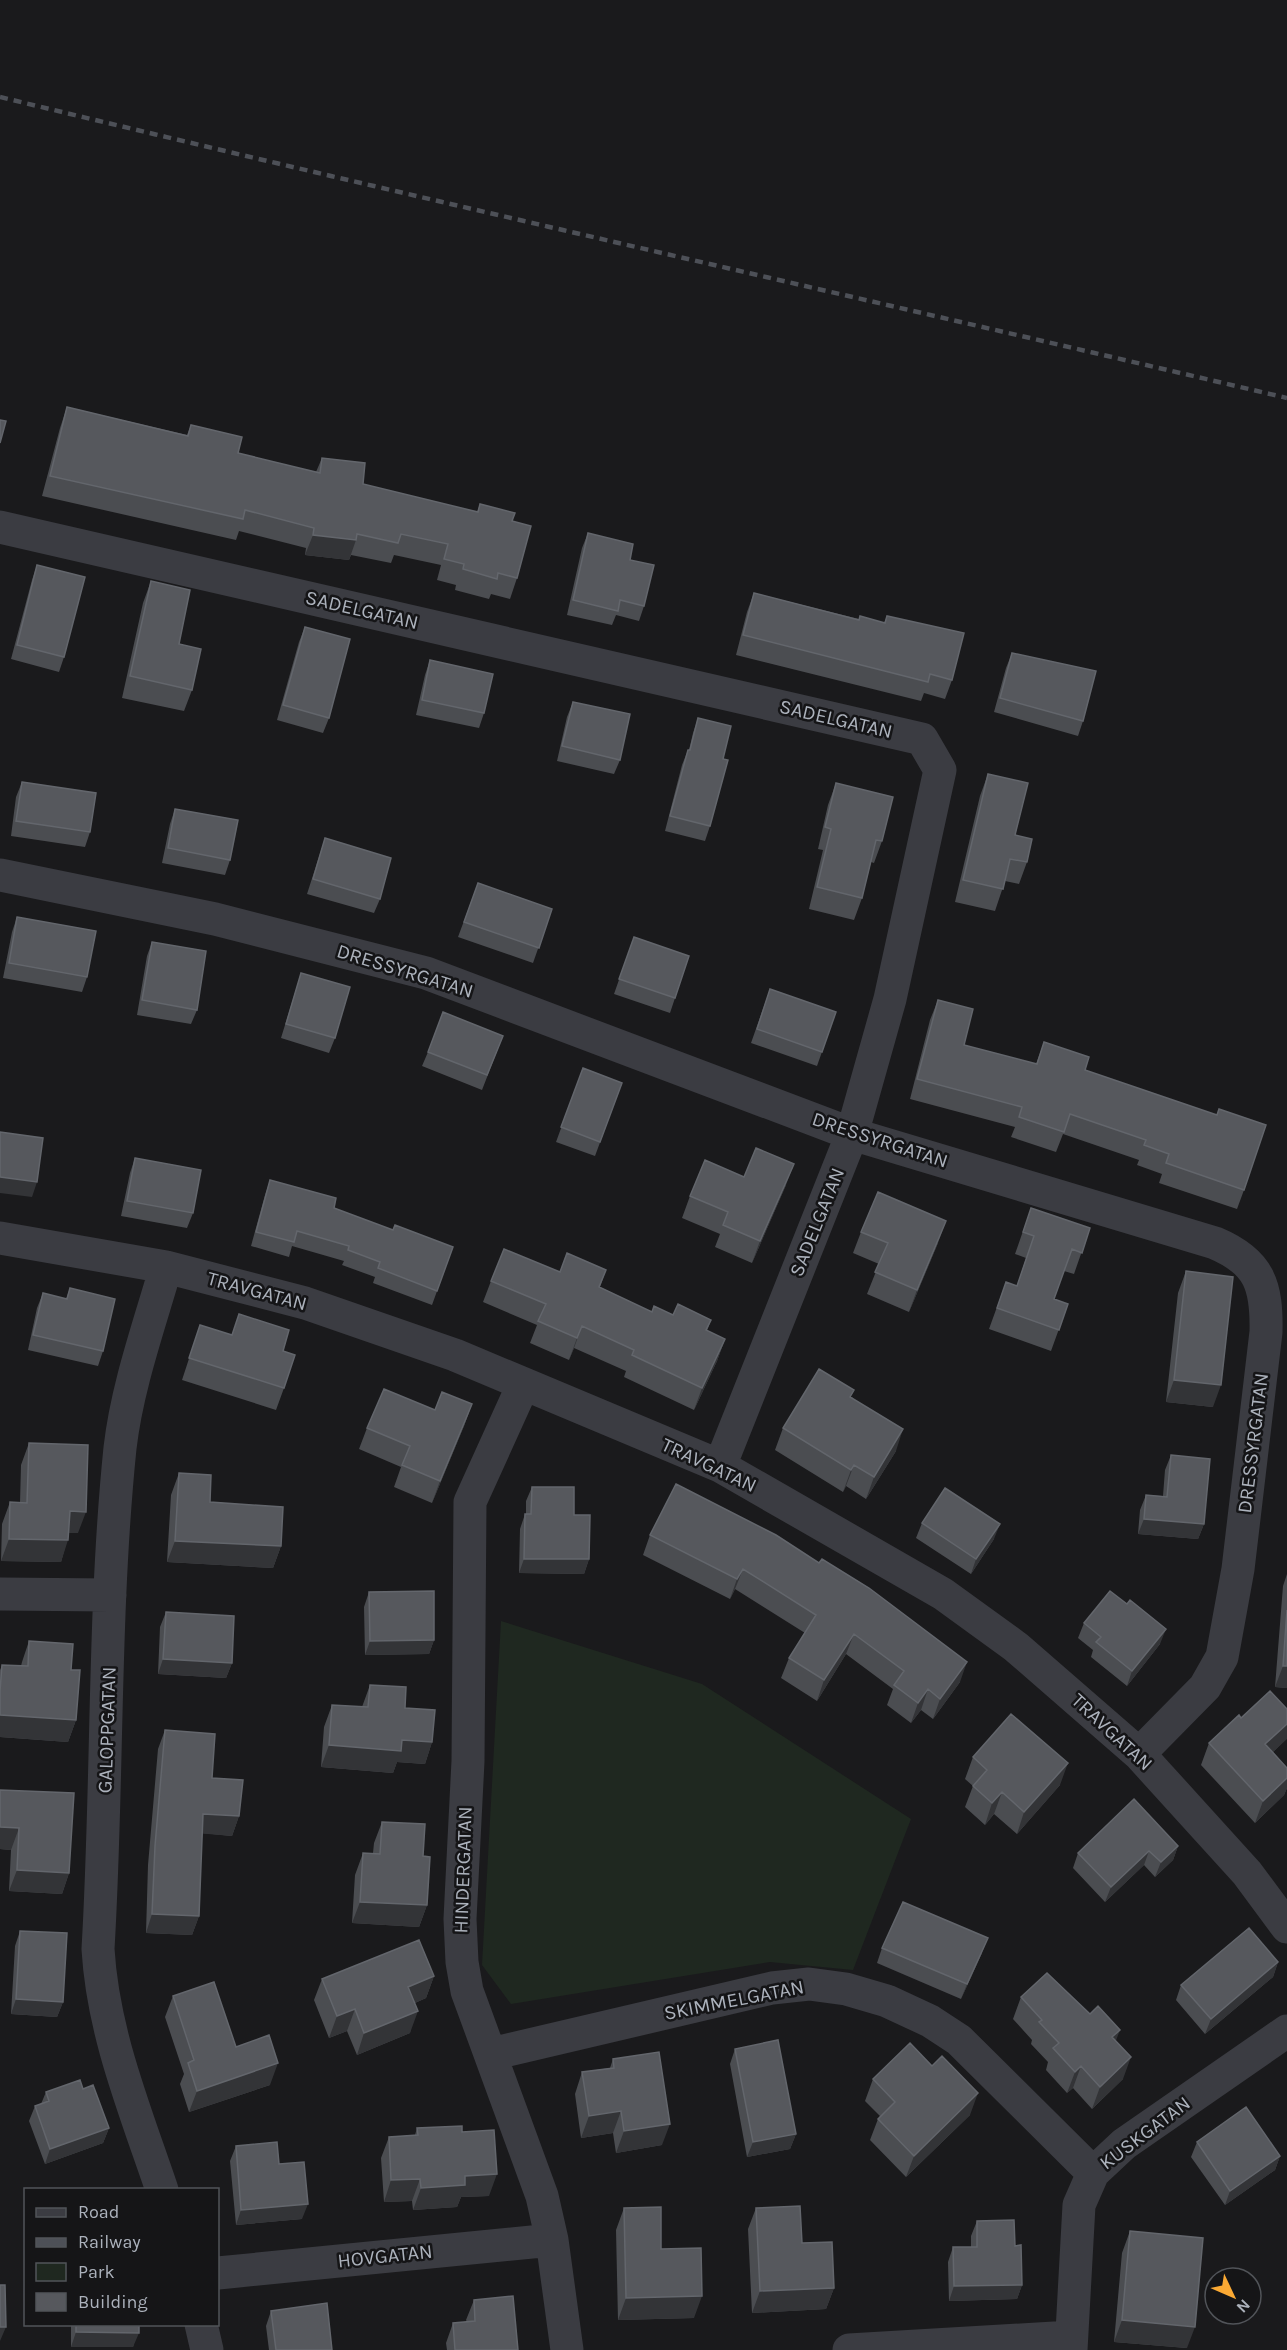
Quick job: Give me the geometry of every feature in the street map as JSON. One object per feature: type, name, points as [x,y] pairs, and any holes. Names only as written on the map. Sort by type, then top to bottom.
[{"type":"street","name":"SADELGATAN","points":[[0,527],[922,739],[940,770],[890,999],[852,1134],[720,1466]]},
{"type":"street","name":"DRESSYRGATAN","points":[[0,875],[215,919],[426,973],[852,1134],[1215,1243],[1238,1255],[1257,1274],[1267,1304],[1266,1332],[1238,1569],[1227,1641],[1216,1671],[1205,1687],[1139,1754]]},
{"type":"street","name":"TRAVGATAN","points":[[0,1238],[166,1267],[305,1302],[455,1355],[720,1466],[943,1594],[1016,1647],[1139,1754],[1247,1874],[1287,1927]]},
{"type":"street","name":"GALOPPGATAN","points":[[161,2188],[124,2082],[101,1989],[98,1949],[110,1595],[120,1447],[132,1382],[166,1267]]},
{"type":"street","name":"HINDERGATAN","points":[[523,1385],[470,1502],[468,1761],[460,1919],[462,1962],[467,1991],[542,2196],[552,2240],[567,2350]]},
{"type":"street","points":[[0,1594],[110,1595]]},
{"type":"street","name":"SKIMMELGATAN","points":[[491,2054],[772,1988],[809,1984],[846,1989],[887,2001],[930,2021],[959,2040],[1093,2173]]},
{"type":"street","name":"KUSKGATAN","points":[[1071,2344],[1079,2205],[1093,2173],[1124,2145],[1287,2031]]},
{"type":"street","name":"HOVGATAN","points":[[219,2273],[552,2240]]},
{"type":"street","points":[[201,2326],[207,2350]]},
{"type":"street","points":[[849,2350],[1071,2344]]},
{"type":"green space","points":[[501,1621],[702,1684],[911,1819],[853,1970],[770,1962],[511,2004],[482,1965]]},
{"type":"building","points":[[67,407],[188,436],[191,425],[242,437],[238,453],[320,473],[322,458],[365,463],[363,484],[478,512],[480,504],[515,513],[512,521],[531,526],[517,578],[498,573],[497,579],[463,569],[464,564],[444,559],[448,544],[401,534],[398,543],[357,534],[356,540],[313,535],[314,528],[245,510],[243,519],[50,476]]},
{"type":"building","points":[[0,420],[6,421],[0,443]]},
{"type":"building","points":[[588,533],[633,544],[630,560],[654,565],[644,606],[620,600],[618,611],[573,600]]},
{"type":"building","points":[[37,565],[85,577],[64,657],[17,645]]},
{"type":"building","points":[[151,581],[190,590],[179,644],[201,649],[192,690],[130,676]]},
{"type":"building","points":[[754,593],[859,620],[860,616],[885,623],[887,616],[964,633],[952,680],[930,674],[928,682],[743,635]]},
{"type":"building","points":[[305,627],[350,639],[329,718],[283,705]]},
{"type":"building","points":[[1012,653],[1096,671],[1083,721],[1000,698]]},
{"type":"building","points":[[430,660],[493,674],[484,713],[422,700]]},
{"type":"building","points":[[573,702],[630,714],[620,760],[562,746]]},
{"type":"building","points":[[698,718],[731,726],[723,759],[728,760],[710,826],[670,816]]},
{"type":"building","points":[[988,774],[1028,783],[1015,835],[1032,839],[1027,862],[1010,859],[1003,889],[963,880]]},
{"type":"building","points":[[22,782],[96,793],[90,832],[16,821]]},
{"type":"building","points":[[836,783],[893,797],[882,841],[876,840],[862,898],[817,887],[831,829],[825,827]]},
{"type":"building","points":[[175,809],[238,820],[230,860],[168,848]]},
{"type":"building","points":[[325,838],[391,858],[380,899],[313,879]]},
{"type":"building","points":[[478,883],[552,909],[539,948],[464,922]]},
{"type":"building","points":[[17,917],[96,931],[87,977],[9,963]]},
{"type":"building","points":[[634,937],[689,956],[675,998],[619,979]]},
{"type":"building","points":[[152,942],[206,951],[197,1010],[142,1000]]},
{"type":"building","points":[[301,973],[350,987],[335,1038],[286,1024]]},
{"type":"building","points":[[770,989],[836,1012],[822,1052],[757,1029]]},
{"type":"building","points":[[938,1000],[973,1009],[964,1045],[1037,1064],[1044,1042],[1089,1057],[1085,1070],[1217,1115],[1219,1109],[1266,1125],[1244,1190],[1166,1163],[1169,1154],[1144,1145],[1146,1140],[1070,1114],[1064,1132],[1019,1117],[1022,1107],[917,1079]]},
{"type":"building","points":[[443,1012],[503,1036],[487,1075],[428,1052]]},
{"type":"building","points":[[583,1068],[622,1083],[600,1142],[561,1127]]},
{"type":"building","points":[[0,1132],[43,1138],[37,1182],[0,1177]]},
{"type":"building","points":[[756,1148],[794,1164],[760,1241],[723,1225],[728,1212],[690,1196],[705,1160],[744,1177]]},
{"type":"building","points":[[135,1158],[201,1170],[193,1213],[127,1201]]},
{"type":"building","points":[[270,1180],[336,1198],[334,1208],[393,1230],[395,1225],[453,1247],[437,1291],[378,1268],[380,1262],[348,1250],[349,1246],[297,1231],[294,1242],[256,1232]]},
{"type":"building","points":[[878,1192],[946,1221],[917,1290],[875,1272],[888,1243],[861,1232]]},
{"type":"building","points":[[1031,1208],[1090,1228],[1082,1253],[1072,1249],[1054,1299],[1068,1304],[1059,1330],[997,1308],[1006,1282],[1017,1286],[1034,1236],[1023,1232]]},
{"type":"building","points":[[504,1249],[560,1272],[567,1253],[606,1270],[599,1287],[652,1312],[654,1306],[673,1315],[678,1304],[711,1320],[706,1330],[725,1339],[702,1388],[632,1355],[634,1350],[582,1326],[577,1338],[538,1321],[546,1304],[491,1281]]},
{"type":"building","points":[[1186,1271],[1233,1277],[1221,1385],[1174,1380]]},
{"type":"building","points":[[70,1288],[115,1299],[103,1351],[33,1335],[43,1293],[67,1299]]},
{"type":"building","points":[[239,1314],[289,1330],[283,1351],[295,1355],[284,1388],[189,1358],[200,1325],[232,1335]]},
{"type":"building","points":[[819,1369],[854,1390],[850,1397],[903,1429],[874,1477],[854,1465],[851,1470],[783,1428]]},
{"type":"building","points":[[384,1389],[435,1410],[442,1392],[472,1404],[440,1481],[402,1465],[410,1446],[367,1428]]},
{"type":"building","points":[[29,1443],[88,1445],[86,1512],[70,1511],[68,1540],[9,1539],[10,1502],[27,1503]]},
{"type":"building","points":[[1171,1455],[1210,1459],[1204,1524],[1144,1519],[1146,1495],[1167,1497]]},
{"type":"building","points":[[179,1473],[211,1475],[210,1502],[283,1507],[281,1546],[175,1541]]},
{"type":"building","points":[[676,1484],[776,1535],[819,1563],[822,1559],[869,1588],[967,1662],[940,1699],[928,1689],[918,1703],[894,1685],[904,1671],[854,1634],[824,1680],[789,1658],[816,1615],[743,1569],[737,1579],[650,1535]]},
{"type":"building","points":[[532,1487],[574,1487],[574,1515],[590,1515],[589,1559],[524,1559],[525,1514],[531,1514]]},
{"type":"building","points":[[945,1488],[1000,1524],[976,1559],[922,1523]]},
{"type":"building","points":[[434,1591],[434,1640],[370,1641],[369,1592]]},
{"type":"building","points":[[1110,1591],[1127,1604],[1130,1600],[1166,1629],[1132,1671],[1096,1642],[1101,1637],[1084,1623]]},
{"type":"building","points":[[1287,1610],[1287,1666],[1283,1666]]},
{"type":"building","points":[[166,1612],[234,1616],[232,1663],[163,1659]]},
{"type":"building","points":[[29,1641],[73,1644],[71,1670],[80,1670],[76,1720],[0,1715],[2,1665],[28,1666]]},
{"type":"building","points":[[370,1685],[406,1687],[405,1708],[435,1710],[432,1742],[402,1740],[401,1751],[329,1745],[332,1705],[368,1707]]},
{"type":"building","points":[[1270,1691],[1287,1709],[1287,1724],[1265,1744],[1287,1768],[1287,1778],[1263,1801],[1209,1743],[1239,1715],[1241,1718]]},
{"type":"building","points":[[1011,1714],[1068,1763],[1024,1812],[1002,1792],[992,1803],[973,1786],[987,1770],[973,1757]]},
{"type":"building","points":[[165,1730],[215,1734],[212,1778],[243,1780],[239,1816],[203,1814],[199,1916],[152,1914]]},
{"type":"building","points":[[0,1790],[74,1793],[69,1873],[17,1870],[19,1828],[0,1827]]},
{"type":"building","points":[[1134,1799],[1178,1846],[1161,1862],[1149,1851],[1111,1887],[1078,1853]]},
{"type":"building","points":[[382,1822],[425,1824],[423,1856],[430,1857],[427,1905],[360,1902],[363,1853],[380,1854]]},
{"type":"building","points":[[903,1902],[988,1938],[967,1984],[882,1948]]},
{"type":"building","points":[[1249,1928],[1278,1962],[1211,2019],[1181,1985]]},
{"type":"building","points":[[20,1931],[67,1933],[63,2002],[16,1999]]},
{"type":"building","points":[[419,1940],[434,1976],[408,1987],[418,2011],[364,2033],[355,2009],[337,2016],[322,1979]]},
{"type":"building","points":[[1047,1973],[1090,2014],[1098,2006],[1120,2030],[1112,2037],[1131,2057],[1100,2087],[1081,2066],[1075,2072],[1053,2048],[1059,2043],[1039,2022],[1042,2020],[1021,1997]]},
{"type":"building","points":[[214,1982],[236,2047],[269,2035],[278,2063],[197,2091],[188,2063],[194,2060],[173,1996]]},
{"type":"building","points":[[778,2040],[796,2134],[753,2142],[735,2049]]},
{"type":"building","points":[[910,2043],[932,2066],[942,2056],[978,2093],[914,2156],[878,2119],[895,2102],[873,2079]]},
{"type":"building","points":[[659,2052],[670,2124],[624,2131],[621,2111],[589,2116],[582,2072],[614,2068],[613,2059]]},
{"type":"building","points":[[80,2080],[83,2089],[93,2085],[109,2128],[50,2149],[35,2106],[49,2101],[46,2092]]},
{"type":"building","points":[[1246,2107],[1280,2156],[1230,2191],[1197,2142]]},
{"type":"building","points":[[462,2126],[462,2132],[494,2130],[497,2174],[465,2176],[465,2185],[421,2188],[420,2179],[391,2180],[389,2137],[418,2135],[417,2128]]},
{"type":"building","points":[[277,2142],[279,2164],[304,2162],[308,2204],[241,2210],[236,2146]]},
{"type":"building","points":[[800,2206],[802,2243],[832,2242],[834,2288],[760,2291],[756,2208]]},
{"type":"building","points":[[661,2207],[661,2249],[701,2248],[702,2296],[626,2298],[624,2208]]},
{"type":"building","points":[[1014,2220],[1015,2246],[1021,2245],[1022,2285],[954,2286],[953,2247],[977,2247],[977,2221]]},
{"type":"building","points":[[1130,2231],[1203,2238],[1195,2327],[1122,2320]]},
{"type":"building","points":[[0,2285],[5,2285],[6,2327],[0,2327]]},
{"type":"building","points":[[513,2296],[518,2350],[455,2350],[453,2323],[475,2321],[474,2300]]},
{"type":"building","points":[[327,2303],[332,2350],[276,2350],[271,2311]]},
{"type":"building","points":[[76,2326],[139,2326],[139,2333],[76,2332]]},
{"type":"railway","points":[[0,97],[321,174],[1287,398]]}]
